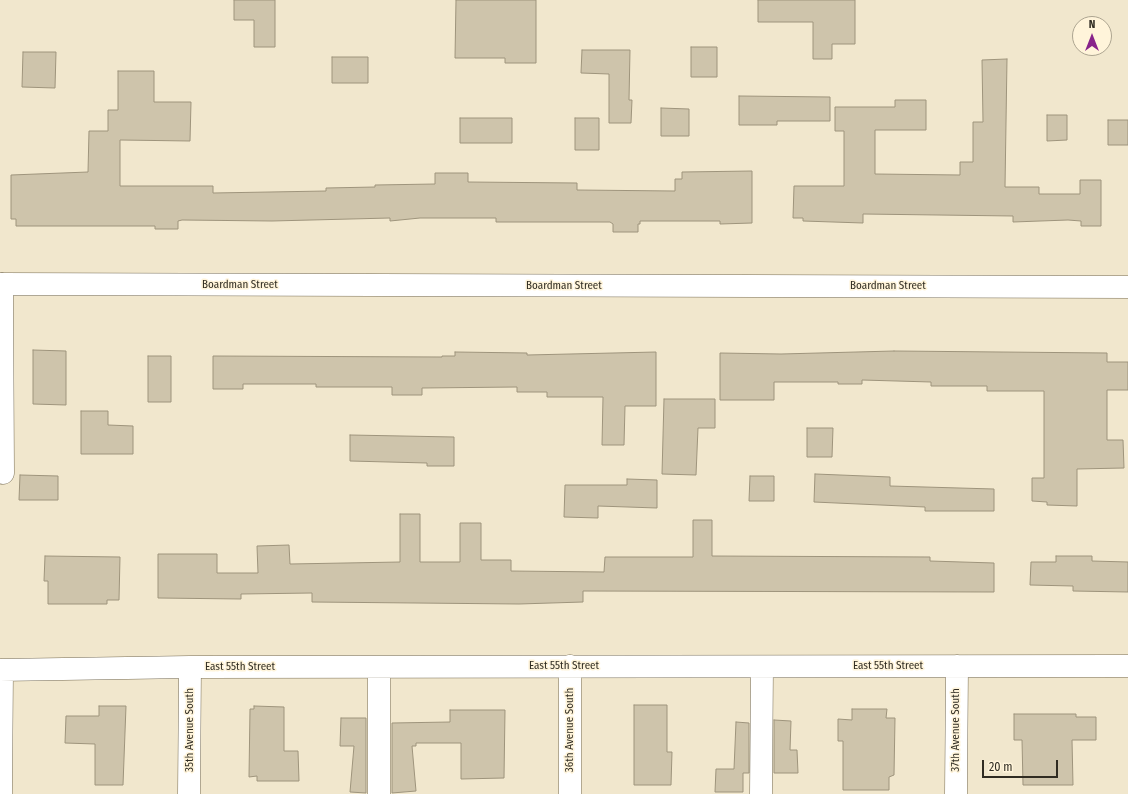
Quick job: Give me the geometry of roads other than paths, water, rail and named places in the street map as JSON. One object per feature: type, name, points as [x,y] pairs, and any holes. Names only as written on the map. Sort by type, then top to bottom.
[{"type":"street","name":"Boardman Street","points":[[1,284],[1128,287]]},
{"type":"street","points":[[1,284],[3,473]]},
{"type":"street","name":"36th Avenue South","points":[[570,666],[570,794]]},
{"type":"street","points":[[761,794],[762,666]]},
{"type":"street","name":"37th Avenue South","points":[[956,794],[957,666]]},
{"type":"street","name":"East 55th Street","points":[[1,670],[190,667],[1128,666]]},
{"type":"street","name":"35th Avenue South","points":[[189,794],[190,667]]},
{"type":"street","points":[[379,667],[379,794]]},
{"type":"street","points":[[1,670],[1,794]]}]
